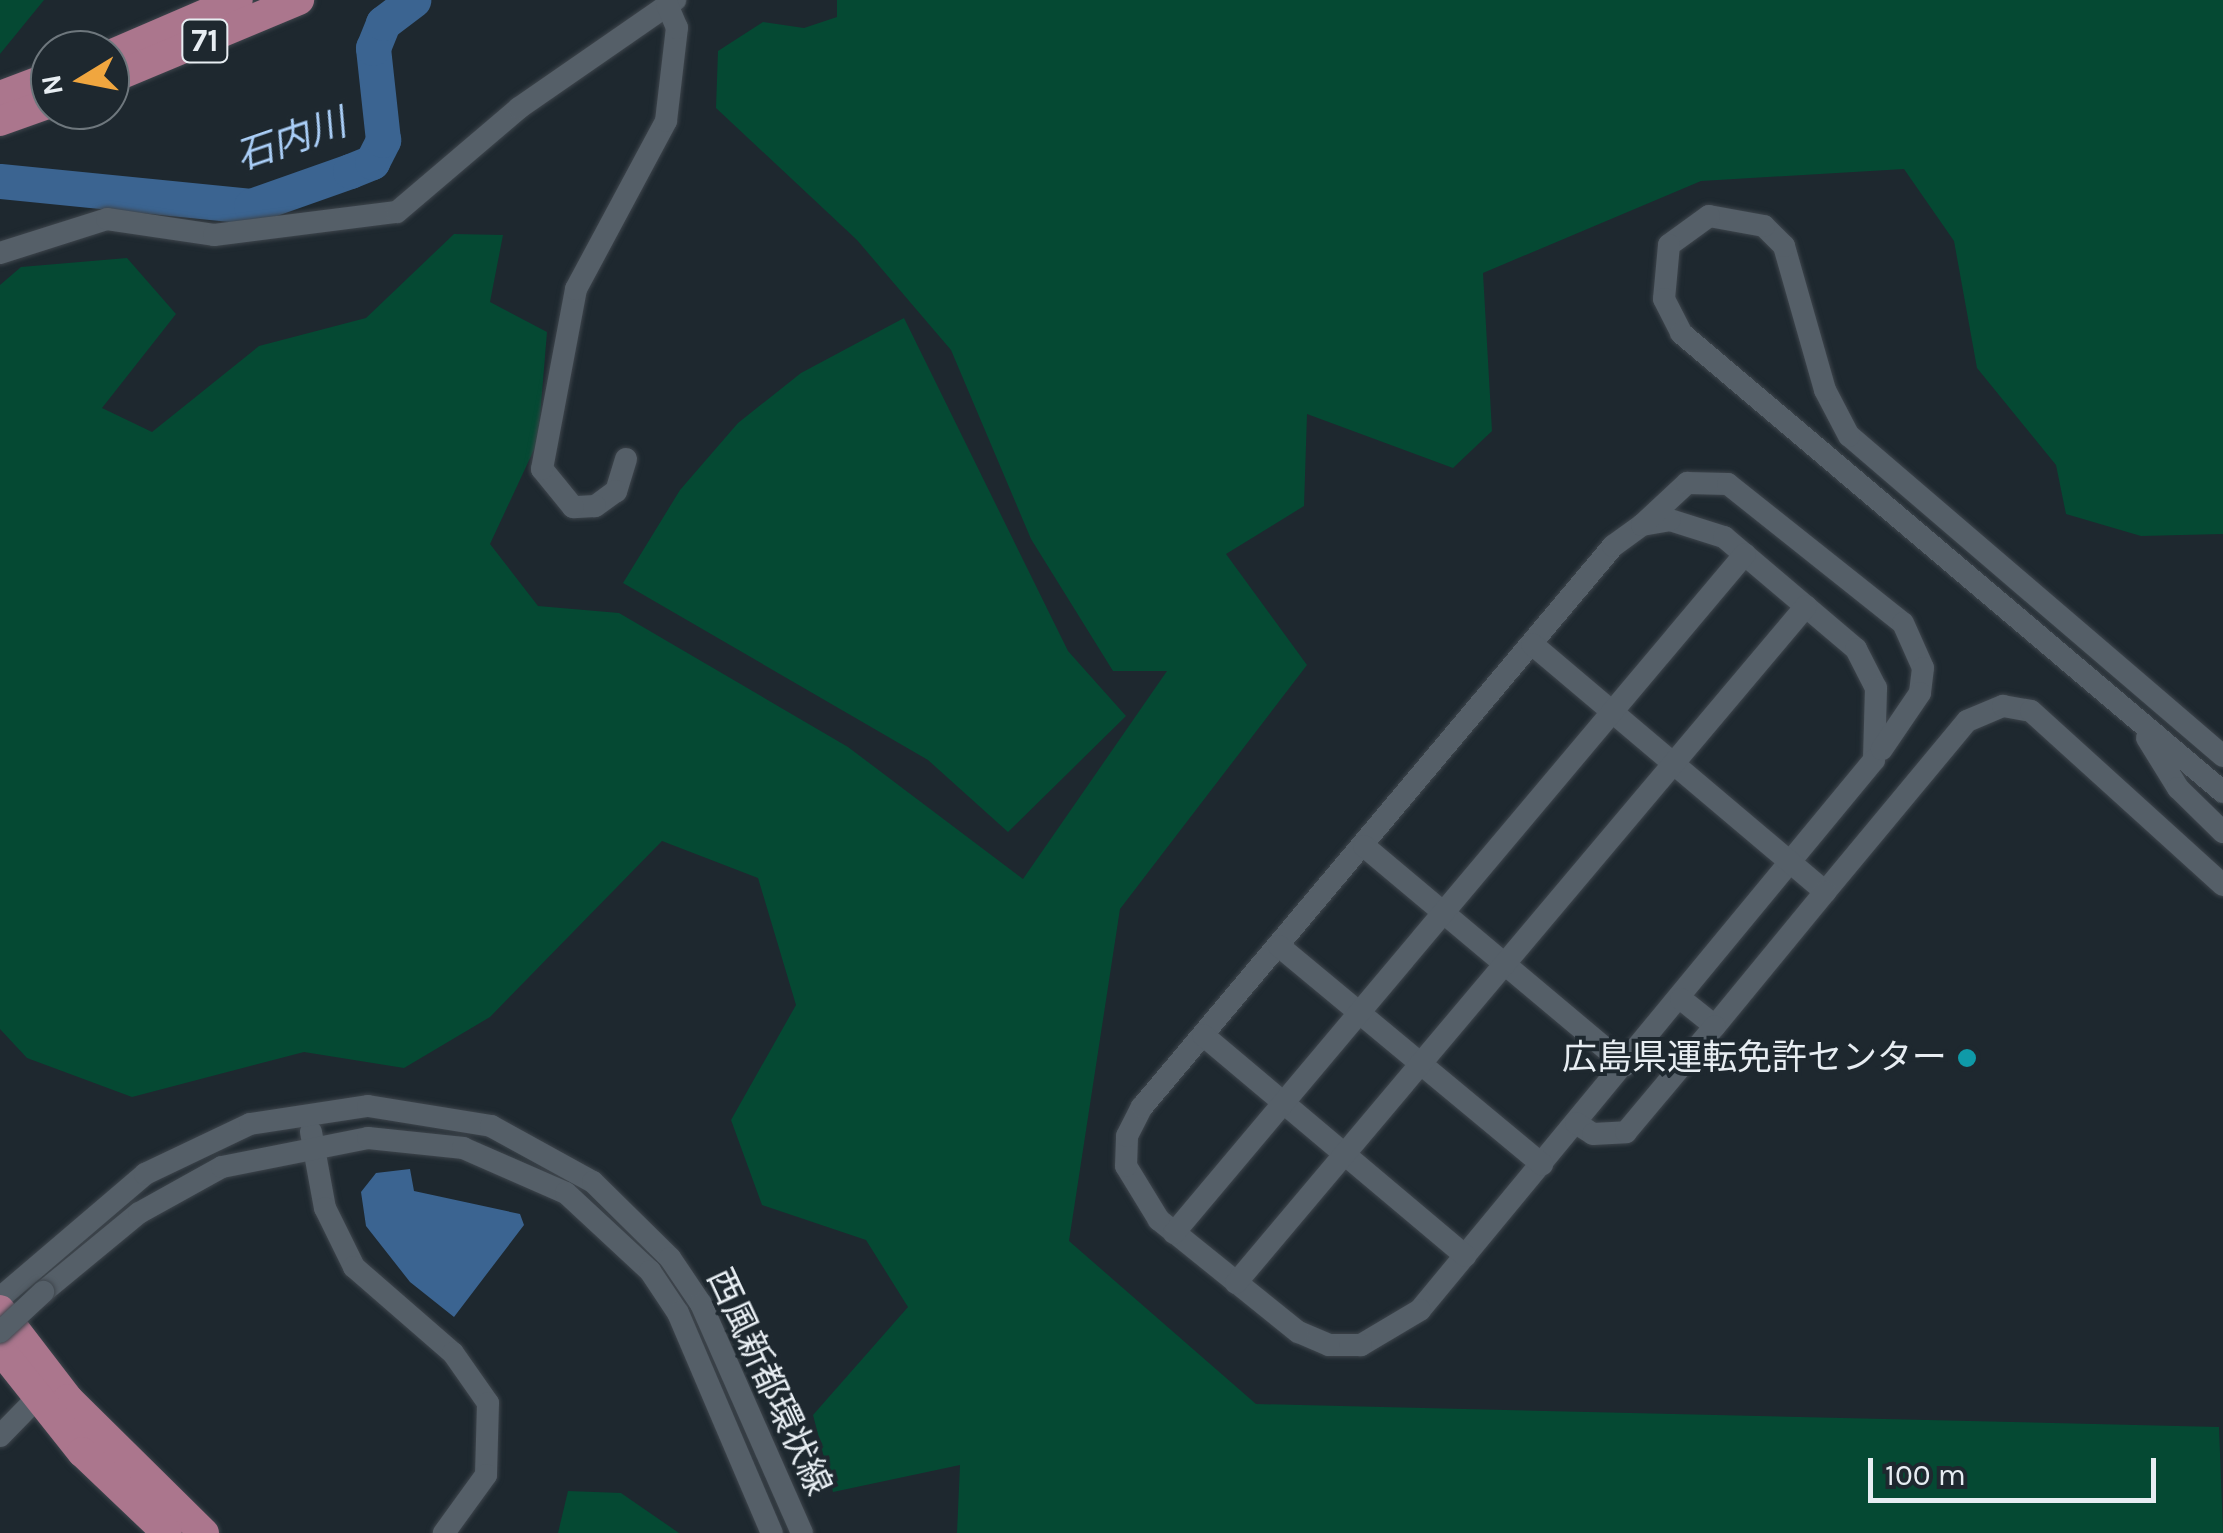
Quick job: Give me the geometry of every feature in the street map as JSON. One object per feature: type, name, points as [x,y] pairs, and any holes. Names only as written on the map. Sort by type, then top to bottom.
[{"type":"main road","name":"71","points":[[130,46],[238,0]]},
{"type":"main road","name":"71","points":[[130,72],[299,0]]},
{"type":"main road","points":[[0,96],[30,85]]},
{"type":"main road","points":[[0,121],[30,110]]},
{"type":"main road","points":[[0,1310],[68,1399],[204,1533]]},
{"type":"main road","points":[[0,1349],[38,1397],[168,1533]]},
{"type":"street","points":[[0,253],[107,219],[214,236],[397,212],[518,108],[671,3],[677,28],[666,121],[576,288],[542,469],[553,493],[572,506],[595,506],[616,491],[626,459]]},
{"type":"street","points":[[2223,756],[1850,436],[1825,390],[1784,246],[1764,226],[1709,216],[1685,229],[1660,268],[1681,333],[2223,792]]},
{"type":"street","points":[[1710,479],[1750,497],[1902,624],[1923,668],[1920,693],[1794,864],[1420,1310],[1361,1346],[1298,1332],[1174,1232],[1137,1195],[1127,1136],[1203,1035],[1532,644],[1642,525],[1687,483],[1710,479]]},
{"type":"street","points":[[1642,525],[1697,523],[1745,554],[1856,649],[1876,688],[1874,760]]},
{"type":"street","points":[[1174,1232],[1745,554]]},
{"type":"street","points":[[1236,1284],[1806,606]]},
{"type":"street","points":[[1532,644],[1824,892]]},
{"type":"street","points":[[1576,1123],[1592,1134],[1626,1132],[1966,721],[2002,706],[2031,711],[2223,885]]},
{"type":"street","points":[[2136,719],[2178,788],[2223,832]]},
{"type":"street","points":[[1364,846],[1625,1065]]},
{"type":"street","points":[[1279,946],[1542,1164]]},
{"type":"street","points":[[1681,998],[1715,1026]]},
{"type":"street","points":[[1203,1035],[1465,1256]]},
{"type":"street","name":"西風新都環状線","points":[[0,1298],[178,1152],[308,1114],[412,1108],[491,1126],[593,1182],[701,1304],[802,1533]]},
{"type":"street","points":[[308,1114],[335,1238],[354,1267],[453,1354],[488,1403],[486,1475],[444,1533]]},
{"type":"street","name":"西風新都環状線","points":[[0,1332],[43,1292],[188,1184],[313,1145],[402,1137],[463,1148],[534,1175],[612,1230],[678,1313],[772,1533]]},
{"type":"street","points":[[0,1436],[38,1397]]},
{"type":"green space","points":[[0,0],[44,0],[0,54]]},
{"type":"green space","points":[[837,0],[2223,0],[2223,534],[2141,536],[2066,514],[2056,465],[1977,368],[1954,241],[1904,169],[1701,181],[1483,273],[1492,431],[1453,468],[1307,414],[1304,506],[1226,554],[1307,665],[1120,909],[1069,1241],[1256,1404],[2219,1427],[2223,1533],[957,1533],[960,1465],[833,1492],[813,1415],[908,1307],[866,1240],[762,1205],[731,1120],[796,1005],[758,878],[662,841],[490,1017],[404,1068],[304,1052],[132,1097],[27,1058],[0,1029],[0,285],[21,267],[127,258],[176,314],[102,408],[152,432],[259,346],[366,318],[454,234],[503,235],[490,302],[547,332],[538,441],[490,544],[538,606],[619,613],[848,747],[1023,879],[1167,671],[1113,671],[1031,539],[951,350],[857,240],[716,108],[718,51],[763,22],[804,28],[837,17]]},
{"type":"green space","points":[[904,318],[1068,651],[1126,716],[1008,832],[928,760],[623,583],[680,490],[738,423],[801,373]]},
{"type":"green space","points":[[568,1491],[621,1493],[679,1533],[558,1533]]},
{"type":"water","points":[[410,1169],[414,1191],[520,1214],[524,1225],[454,1317],[410,1282],[366,1226],[361,1192],[376,1173]]},
{"type":"waterway","name":"石内川","points":[[0,181],[251,206],[372,162],[383,140],[373,48],[383,23],[413,0]]},
{"type":"place","name":"広島県運転免許センター","points":[[1967,1058]]}]
